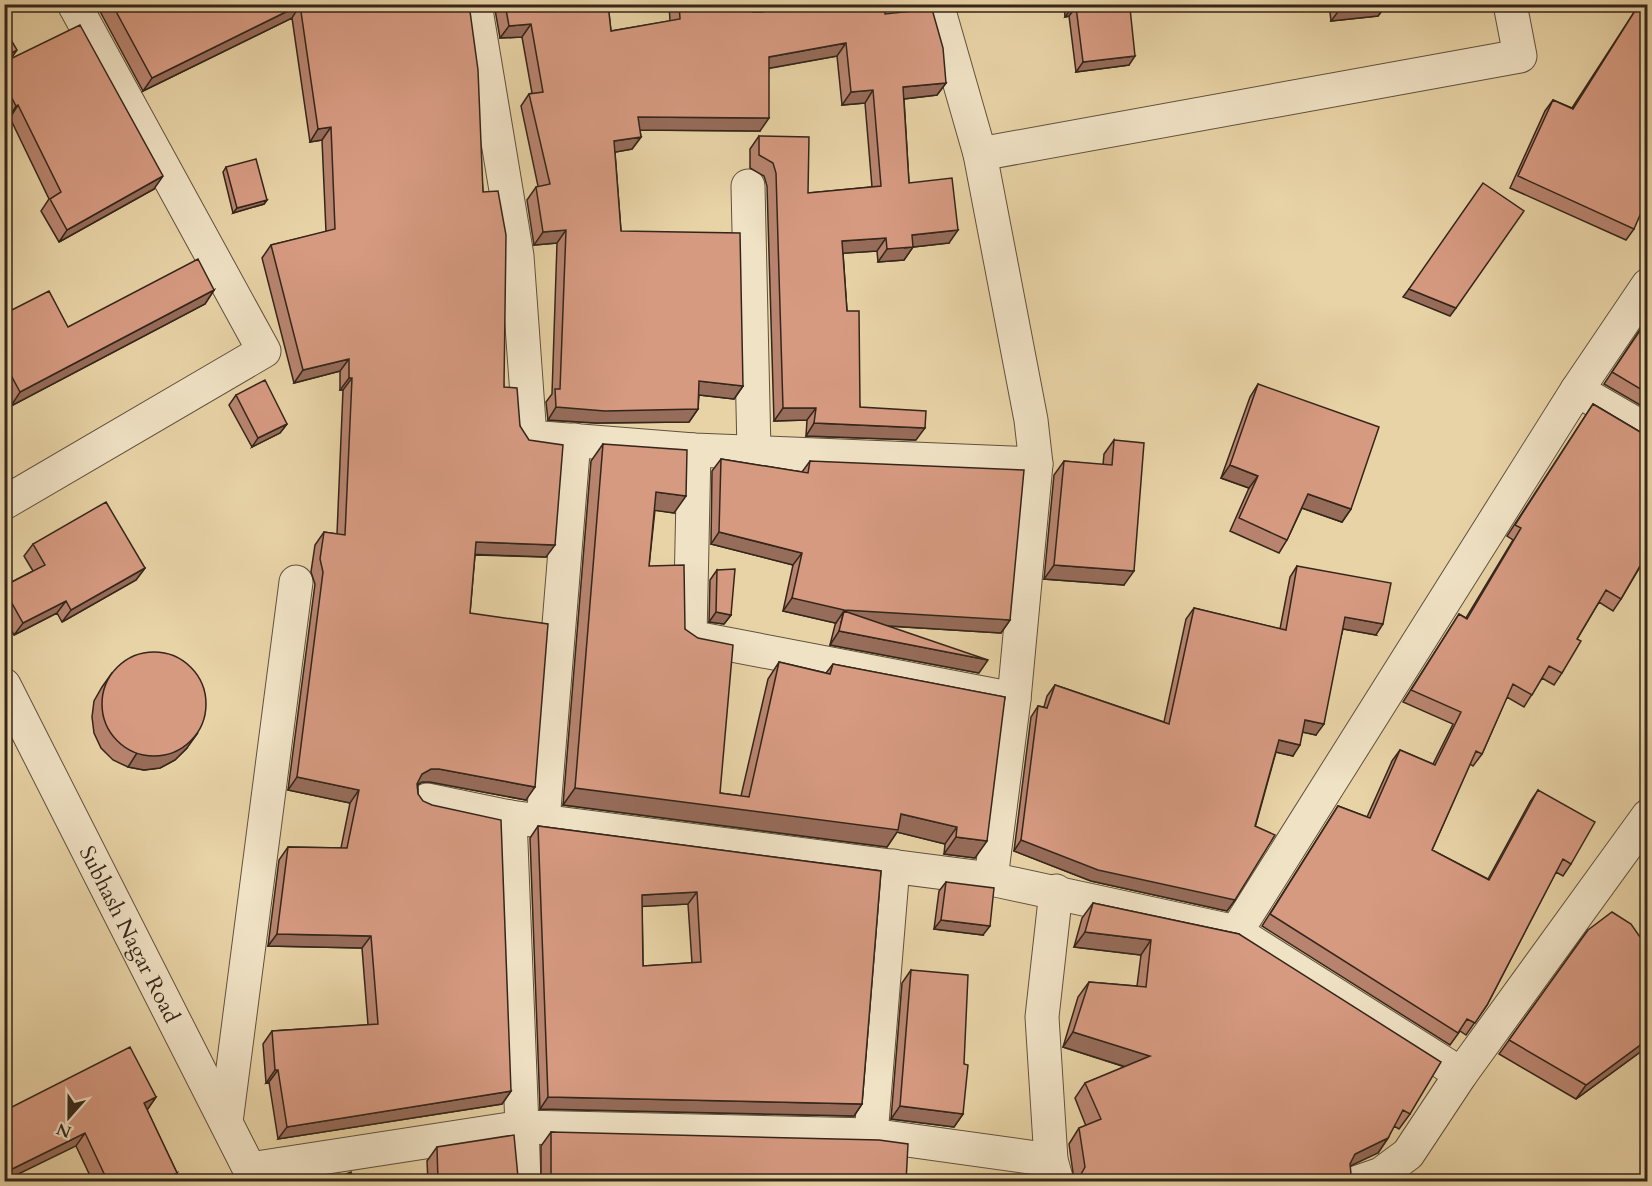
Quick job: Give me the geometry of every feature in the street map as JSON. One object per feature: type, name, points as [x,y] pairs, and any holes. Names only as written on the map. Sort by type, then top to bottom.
[{"type":"street","points":[[4,503],[264,351],[74,4]]},
{"type":"street","points":[[475,4],[517,256],[531,437],[694,450],[1036,464]]},
{"type":"street","points":[[937,4],[980,154],[1031,420],[1036,464],[1014,699],[991,879]]},
{"type":"street","points":[[980,154],[1520,56],[1510,4]]},
{"type":"street","points":[[748,186],[754,451]]},
{"type":"street","points":[[1236,932],[1577,390],[1647,285]]},
{"type":"street","points":[[1577,390],[1647,431]]},
{"type":"street","points":[[543,821],[574,440]]},
{"type":"street","points":[[694,450],[690,637],[1014,699]]},
{"type":"street","points":[[226,1122],[296,582]]},
{"type":"street","name":"Subhash Nagar Road","points":[[4,685],[253,1175]]},
{"type":"street","points":[[427,800],[510,817],[991,879],[1056,891],[1236,932],[1461,1074]]},
{"type":"street","points":[[1358,1182],[1381,1174],[1408,1154],[1461,1074],[1647,816]]},
{"type":"street","points":[[510,817],[524,1182]]},
{"type":"street","points":[[871,1134],[893,866]]},
{"type":"street","points":[[253,1175],[522,1128],[871,1134],[1054,1171],[1042,1017],[1056,891]]},
{"type":"building","points":[[112,4],[469,4],[478,70],[483,192],[498,191],[506,235],[504,387],[517,388],[520,426],[529,440],[563,445],[555,545],[476,542],[470,613],[548,624],[535,787],[439,769],[431,769],[422,774],[417,784],[418,794],[423,801],[432,805],[501,820],[511,1091],[287,1127],[278,1070],[275,1070],[272,1031],[378,1024],[371,936],[277,934],[288,847],[347,848],[359,790],[297,777],[323,572],[320,559],[324,532],[345,535],[352,378],[349,378],[349,359],[303,370],[271,245],[335,229],[331,127],[318,129],[300,5],[152,78]]},
{"type":"building","points":[[505,4],[608,4],[611,31],[680,19],[679,4],[742,4],[745,9],[753,12],[763,12],[772,4],[885,4],[885,14],[932,9],[943,48],[946,83],[903,87],[909,183],[952,178],[958,230],[912,235],[913,247],[887,249],[886,238],[842,241],[847,311],[859,311],[860,407],[926,411],[925,428],[814,423],[816,408],[783,408],[776,173],[773,163],[759,155],[759,136],[809,137],[808,193],[881,186],[873,90],[851,92],[846,43],[769,57],[769,118],[638,117],[641,137],[614,141],[621,231],[740,233],[743,386],[699,381],[698,409],[605,411],[556,407],[555,389],[560,389],[566,230],[543,232],[536,187],[550,184],[529,94],[543,92],[531,24],[509,26]]},
{"type":"building","points":[[1071,4],[1124,4],[1124,9],[1130,8],[1135,56],[1083,62],[1076,7],[1072,7]]},
{"type":"building","points":[[1638,6],[1647,13],[1647,199],[1634,229],[1518,176],[1553,100],[1573,109]]},
{"type":"building","points":[[80,25],[163,176],[67,230],[50,199],[61,192],[18,105],[16,106],[4,83],[4,62]]},
{"type":"building","points":[[4,28],[17,50],[4,57]]},
{"type":"building","points":[[256,159],[267,200],[237,208],[226,167]]},
{"type":"building","points":[[1483,183],[1524,211],[1456,308],[1409,289]]},
{"type":"building","points":[[198,259],[214,290],[20,392],[4,362],[4,314],[49,291],[68,327]]},
{"type":"building","points":[[1647,320],[1647,393],[1612,372]]},
{"type":"building","points":[[265,380],[287,424],[258,438],[236,395]]},
{"type":"building","points":[[1258,384],[1379,427],[1351,509],[1308,494],[1287,540],[1239,518],[1258,476],[1230,465]]},
{"type":"building","points":[[1593,404],[1647,436],[1647,554],[1621,599],[1606,590],[1577,639],[1581,641],[1562,673],[1549,666],[1532,695],[1513,684],[1482,754],[1476,751],[1432,850],[1489,880],[1538,790],[1595,822],[1571,864],[1563,859],[1487,1005],[1475,1023],[1467,1019],[1458,1033],[1270,914],[1338,806],[1370,818],[1400,750],[1435,765],[1461,712],[1411,690],[1459,614],[1467,619],[1521,528],[1515,525]]},
{"type":"building","points":[[1114,440],[1144,443],[1134,571],[1054,565],[1064,461],[1112,465]]},
{"type":"building","points":[[603,444],[687,450],[686,496],[656,492],[649,566],[684,565],[685,629],[698,638],[733,645],[720,793],[749,797],[779,662],[830,674],[833,664],[1005,697],[987,841],[956,837],[957,827],[901,814],[898,830],[575,788]]},
{"type":"building","points":[[721,459],[808,473],[810,461],[1024,470],[1010,620],[844,610],[792,598],[802,553],[719,532]]},
{"type":"building","points":[[106,502],[145,568],[71,610],[66,601],[23,623],[4,586],[45,565],[33,544]]},
{"type":"building","points":[[1297,566],[1391,583],[1383,624],[1345,617],[1324,724],[1305,720],[1300,745],[1279,740],[1255,826],[1275,835],[1235,900],[1098,870],[1021,840],[1038,706],[1047,708],[1055,685],[1169,724],[1194,608],[1286,630]]},
{"type":"building","points":[[735,569],[731,615],[716,612],[717,570]]},
{"type":"building","points":[[844,611],[988,660],[839,631]]},
{"type":"building","points":[[154,652],[174,656],[191,667],[202,684],[206,704],[202,724],[191,741],[174,752],[154,756],[134,752],[117,741],[106,724],[102,704],[106,684],[117,667],[134,656]]},
{"type":"building","points":[[538,826],[881,871],[862,1104],[548,1097]],"holes":[[[697,892],[701,962],[643,966],[642,895]]]},
{"type":"building","points":[[946,882],[994,888],[990,926],[941,920]]},
{"type":"building","points":[[1093,903],[1239,934],[1441,1062],[1410,1114],[1403,1110],[1388,1138],[1355,1154],[1350,1164],[1351,1174],[1358,1182],[1073,1182],[1085,1167],[1079,1128],[1101,1119],[1085,1083],[1150,1056],[1073,1032],[1089,982],[1146,987],[1151,940],[1085,932]]},
{"type":"building","points":[[1612,912],[1631,924],[1647,947],[1647,1040],[1586,1085],[1509,1040],[1588,930]]},
{"type":"building","points":[[911,970],[968,975],[964,1064],[968,1065],[963,1114],[900,1106]]},
{"type":"building","points":[[130,1047],[156,1097],[144,1103],[177,1173],[159,1182],[108,1182],[85,1133],[4,1173],[4,1111]]},
{"type":"building","points":[[551,1132],[879,1140],[908,1144],[906,1182],[546,1182],[551,1176]]},
{"type":"building","points":[[514,1135],[518,1177],[522,1182],[438,1182],[437,1147]]},
{"type":"building","points":[[351,1172],[355,1182],[327,1182]]},
{"type":"building","points":[[1394,1178],[1396,1182],[1379,1182]]}]
